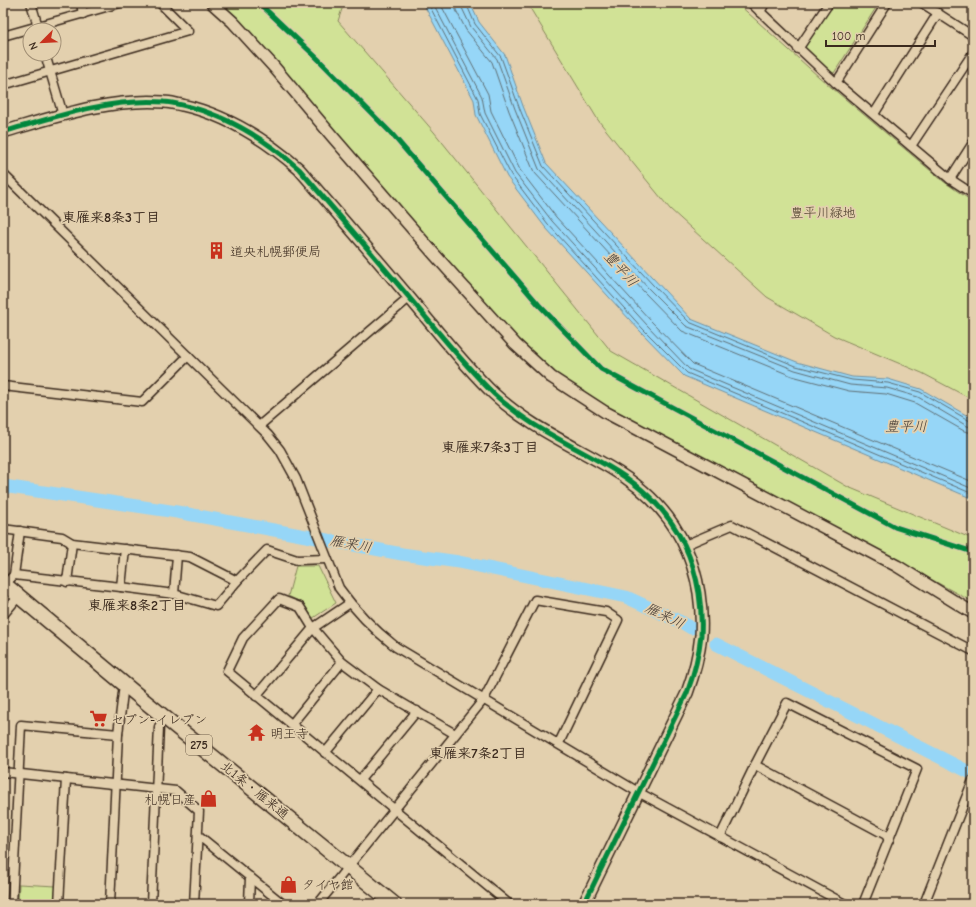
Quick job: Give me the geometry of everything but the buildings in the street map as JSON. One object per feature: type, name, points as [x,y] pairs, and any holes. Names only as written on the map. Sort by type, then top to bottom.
[{"type":"highway","name":"北1条・雁来通","points":[[6,581],[19,596],[124,684],[394,904]]},
{"type":"street","points":[[31,3],[36,22]]},
{"type":"street","points":[[81,3],[83,14]]},
{"type":"street","points":[[57,22],[120,3]]},
{"type":"street","points":[[3,85],[188,31],[160,3]]},
{"type":"street","points":[[212,3],[274,66],[341,147],[430,250],[515,344],[551,376],[605,412],[897,566],[973,613]]},
{"type":"street","points":[[751,3],[798,49],[836,83],[950,179],[973,194]]},
{"type":"street","points":[[760,12],[765,3]]},
{"type":"street","points":[[798,49],[829,3]]},
{"type":"street","points":[[836,83],[887,3]]},
{"type":"street","points":[[922,3],[973,36]]},
{"type":"street","points":[[874,114],[938,14]]},
{"type":"street","points":[[3,36],[22,32]]},
{"type":"street","points":[[912,146],[973,53]]},
{"type":"street","points":[[47,62],[63,115]]},
{"type":"street","points":[[3,132],[88,109],[112,104],[140,101],[166,102],[197,108],[252,133],[276,149],[299,169],[464,362],[499,398],[534,425],[560,441],[610,467],[643,490],[672,523],[685,545],[695,576],[702,612],[701,636],[696,663],[687,693],[584,904]]},
{"type":"street","points":[[950,179],[973,143]]},
{"type":"street","points":[[3,174],[259,426],[280,450],[289,466],[339,588],[350,603],[375,630],[396,647],[559,743],[638,792],[845,904]]},
{"type":"street","points":[[259,426],[409,298]]},
{"type":"street","points":[[3,386],[142,402],[188,356]]},
{"type":"street","points":[[685,545],[732,525],[973,651]]},
{"type":"street","points":[[3,529],[62,537],[72,543],[190,556],[237,581]]},
{"type":"street","points":[[20,531],[6,581],[67,582],[121,587],[174,594],[216,606],[237,581],[267,550],[297,560],[327,559]]},
{"type":"street","points":[[67,582],[72,543]]},
{"type":"street","points":[[121,587],[125,549]]},
{"type":"street","points":[[174,594],[177,555]]},
{"type":"street","points":[[3,615],[19,596]]},
{"type":"street","points":[[455,734],[378,689],[342,662],[313,628],[300,607],[279,599],[243,638],[226,671],[509,904]]},
{"type":"street","points":[[318,904],[484,700],[535,600],[606,612],[618,620],[559,743]]},
{"type":"street","points":[[256,696],[313,628],[350,603]]},
{"type":"street","points":[[291,726],[342,662]]},
{"type":"street","points":[[110,904],[118,734],[124,684]]},
{"type":"street","points":[[325,753],[378,689]]},
{"type":"street","points":[[720,837],[787,703],[917,769],[863,904]]},
{"type":"street","points":[[360,780],[417,711]]},
{"type":"street","points":[[151,904],[159,727],[164,716]]},
{"type":"street","points":[[12,904],[21,725],[118,734]]},
{"type":"street","points":[[755,765],[886,835],[889,840]]},
{"type":"street","points":[[3,772],[176,791],[199,810],[194,904]]},
{"type":"street","points":[[59,904],[66,779]]},
{"type":"street","points":[[924,904],[972,783]]},
{"type":"street","points":[[198,835],[283,904]]},
{"type":"street","points":[[249,904],[250,877]]},
{"type":"green space","points":[[218,3],[344,3],[338,21],[434,132],[611,351],[848,487],[973,539],[973,602],[827,523],[620,415],[556,373],[501,324],[280,66]]},
{"type":"green space","name":"豊平川緑地","points":[[527,3],[737,3],[819,77],[943,181],[973,202],[973,400],[922,373],[834,336],[767,297],[670,209],[598,120]]},
{"type":"green space","points":[[834,3],[879,3],[834,73],[805,50],[805,47]]},
{"type":"green space","points":[[296,566],[318,566],[336,603],[313,618],[303,603],[288,596]]},
{"type":"green space","points":[[19,884],[56,886],[54,904],[18,904]]},
{"type":"water","name":"豊平川","points":[[423,3],[470,3],[479,22],[505,55],[523,106],[546,163],[691,319],[797,362],[852,377],[888,379],[921,389],[973,419],[973,499],[684,376],[640,331],[545,227],[507,177],[476,115],[474,100]]},
{"type":"waterway","name":"雁来川","points":[[3,486],[177,512],[402,554],[459,562],[626,597],[691,628]]},
{"type":"waterway","name":"雁来川","points":[[716,644],[973,774]]},
{"type":"cycle path","points":[[259,3],[317,58],[391,133],[539,305],[601,369],[895,527],[973,552]]},
{"type":"cycle path","points":[[3,132],[82,110],[123,103],[143,102],[168,102],[199,109],[245,130],[273,148],[299,169],[452,349],[494,394],[521,416],[535,425],[627,478],[657,504],[679,536],[695,573],[701,614],[698,657],[687,693],[584,904]]},
{"type":"place","name":"道央札幌郵便局","points":[[217,251]]},
{"type":"place","name":"セブン-イレブン","points":[[98,719]]},
{"type":"place","name":"明王寺","points":[[257,733]]},
{"type":"place","name":"札幌日産","points":[[209,799]]},
{"type":"place","name":"タイヤ館","points":[[289,884]]},
{"type":"district","name":"東雁来8条3丁目","points":[[111,217]]},
{"type":"district","name":"東雁来7条3丁目","points":[[490,447]]},
{"type":"district","name":"東雁来8条2丁目","points":[[137,605]]},
{"type":"district","name":"東雁来7条2丁目","points":[[478,753]]}]
